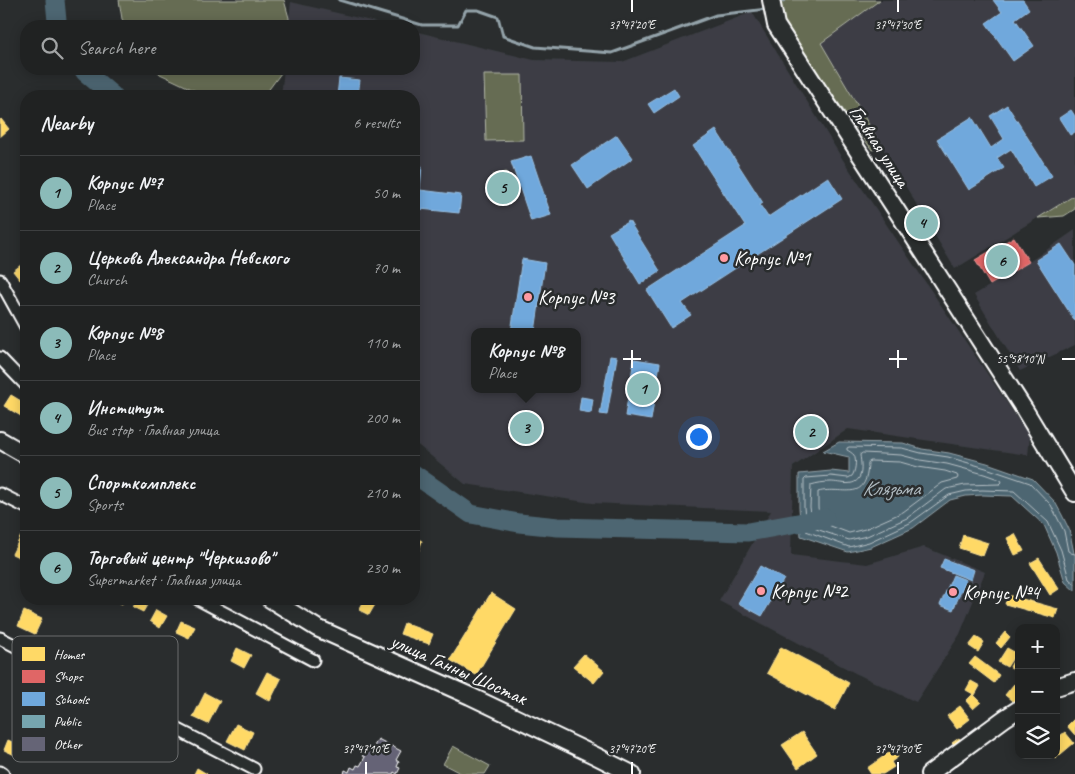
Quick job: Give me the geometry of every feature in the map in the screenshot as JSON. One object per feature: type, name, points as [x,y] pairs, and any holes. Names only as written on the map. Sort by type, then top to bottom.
[{"type":"main road","name":"Главная улица","points":[[773,12],[1075,493]]},
{"type":"main road","points":[[0,440],[20,452]]},
{"type":"main road","name":"улица Ганны Шостак","points":[[280,605],[317,628],[470,696],[632,774]]},
{"type":"main road","points":[[1060,686],[1075,681]]},
{"type":"main road","points":[[929,774],[1015,712]]},
{"type":"street","points":[[0,280],[20,316]]},
{"type":"street","points":[[0,358],[20,379]]},
{"type":"street","points":[[0,494],[20,505]]},
{"type":"street","points":[[209,605],[313,660]]},
{"type":"street","points":[[0,638],[12,644]]},
{"type":"street","points":[[178,730],[254,769]]},
{"type":"shaded area","points":[[880,0],[1075,0],[1075,195],[955,269],[820,43]]},
{"type":"shaded area","points":[[291,2],[367,20],[289,20]]},
{"type":"shaded area","points":[[752,12],[845,163],[1030,437],[1028,455],[848,429],[793,467],[791,555],[867,564],[924,547],[985,572],[960,634],[916,702],[855,673],[719,601],[771,511],[592,503],[465,484],[420,447],[420,90],[282,90],[283,75],[420,75],[420,32],[534,60],[622,62]]},
{"type":"shaded area","points":[[1075,230],[1075,345],[1020,371],[974,295],[1029,262]]},
{"type":"green space","points":[[119,0],[284,0],[289,18],[289,20],[122,19]]},
{"type":"green space","points":[[771,0],[880,0],[821,43],[882,147],[872,150],[827,87],[776,25]]},
{"type":"green space","points":[[162,75],[280,75],[268,90],[194,90]]},
{"type":"green space","points":[[484,75],[522,75],[523,140],[486,141]]},
{"type":"green space","points":[[506,172],[513,201],[498,205],[493,175]]},
{"type":"green space","points":[[1075,195],[1075,209],[1064,216],[1038,218]]},
{"type":"green space","points":[[453,746],[490,766],[485,774],[462,774],[443,764]]},
{"type":"water","name":"Клязьма","points":[[839,442],[903,443],[987,463],[1033,479],[1055,502],[1069,529],[1075,555],[1075,591],[1065,582],[1056,552],[1044,525],[1012,496],[966,496],[950,500],[913,528],[871,547],[848,552],[801,536],[799,474],[831,471],[849,473],[849,457],[823,451]]},
{"type":"building: Homes","points":[[0,120],[9,129],[0,137]]},
{"type":"building: Homes","points":[[20,266],[20,280],[13,271]]},
{"type":"building: Homes","points":[[11,395],[20,400],[20,415],[4,406]]},
{"type":"building: Homes","points":[[1015,534],[1024,551],[1015,555],[1007,538]]},
{"type":"building: Homes","points":[[963,535],[988,543],[983,556],[959,548]]},
{"type":"building: Homes","points":[[20,538],[20,558],[12,554]]},
{"type":"building: Homes","points":[[1039,558],[1059,589],[1050,595],[1030,563]]},
{"type":"building: Homes","points":[[491,593],[516,609],[476,675],[450,660]]},
{"type":"building: Homes","points":[[1008,595],[1058,609],[1055,618],[1005,604]]},
{"type":"building: Homes","points":[[134,605],[147,605],[143,612],[133,607]]},
{"type":"building: Homes","points":[[362,605],[375,605],[369,615],[359,610]]},
{"type":"building: Homes","points":[[156,610],[167,616],[160,628],[150,621]]},
{"type":"building: Homes","points":[[24,611],[42,619],[35,634],[18,626]]},
{"type":"building: Homes","points":[[181,621],[195,627],[189,638],[176,632]]},
{"type":"building: Homes","points":[[404,623],[433,634],[429,644],[400,634]]},
{"type":"building: Homes","points":[[1005,632],[1010,637],[1001,648],[996,643]]},
{"type":"building: Homes","points":[[976,637],[984,642],[978,652],[969,646]]},
{"type":"building: Homes","points":[[781,647],[849,683],[835,710],[767,673]]},
{"type":"building: Homes","points":[[237,648],[251,655],[244,668],[231,661]]},
{"type":"building: Homes","points":[[1007,648],[1015,652],[1007,667],[998,662]]},
{"type":"building: Homes","points":[[584,654],[604,671],[594,683],[573,666]]},
{"type":"building: Homes","points":[[975,657],[999,675],[994,683],[969,664]]},
{"type":"building: Homes","points":[[1015,658],[1015,669],[1010,667]]},
{"type":"building: Homes","points":[[267,672],[281,679],[270,701],[256,693]]},
{"type":"building: Homes","points":[[971,681],[980,686],[975,695],[966,690]]},
{"type":"building: Homes","points":[[1014,684],[1015,685],[1015,703],[1005,695]]},
{"type":"building: Homes","points":[[205,693],[220,701],[208,724],[193,717]]},
{"type":"building: Homes","points":[[973,694],[981,702],[973,709],[966,701]]},
{"type":"building: Homes","points":[[960,706],[970,719],[957,729],[947,716]]},
{"type":"building: Homes","points":[[1075,718],[1075,735],[1067,726]]},
{"type":"building: Homes","points":[[236,724],[253,732],[245,750],[227,741]]},
{"type":"building: Homes","points":[[802,732],[817,754],[798,768],[782,745]]},
{"type":"building: Homes","points":[[1065,732],[1074,743],[1060,755],[1060,736]]},
{"type":"building: Homes","points":[[959,738],[962,742],[956,747],[952,743]]},
{"type":"building: Homes","points":[[8,740],[12,742],[12,754],[4,750]]},
{"type":"building: Homes","points":[[893,750],[898,757],[891,762],[894,767],[883,774],[871,774],[867,768]]},
{"type":"building: Homes","points":[[197,768],[207,774],[194,774]]},
{"type":"building: Shops","points":[[1014,237],[1029,262],[990,285],[975,260]]},
{"type":"building: Schools","points":[[993,0],[1023,0],[1029,9],[1015,19],[1034,46],[1013,61],[986,23],[1002,12]]},
{"type":"building: Schools","points":[[339,78],[360,80],[359,90],[338,90]]},
{"type":"building: Schools","points":[[674,88],[679,96],[654,113],[648,104]]},
{"type":"building: Schools","points":[[1007,105],[1052,176],[1034,187],[1011,149],[997,158],[1004,168],[969,190],[937,139],[972,117],[991,148],[1004,139],[990,116]]},
{"type":"building: Schools","points":[[1071,110],[1075,116],[1075,132],[1070,135],[1059,118]]},
{"type":"building: Schools","name":"Корпус №1","points":[[716,130],[763,203],[760,205],[768,217],[828,177],[842,199],[682,303],[691,315],[671,328],[647,290],[745,226],[693,146]]},
{"type":"building: Schools","points":[[617,135],[633,158],[588,189],[572,165]]},
{"type":"building: Schools","points":[[531,156],[551,215],[531,221],[511,162]]},
{"type":"building: Schools","points":[[420,166],[422,166],[420,190]]},
{"type":"building: Schools","points":[[420,190],[461,195],[459,213],[420,209]]},
{"type":"building: Schools","points":[[629,221],[660,271],[640,284],[609,233]]},
{"type":"building: Schools","points":[[1061,244],[1075,265],[1075,321],[1036,260]]},
{"type":"building: Schools","name":"Корпус №3","points":[[522,259],[545,263],[536,328],[512,328]]},
{"type":"building: Schools","points":[[610,356],[617,357],[607,415],[600,414]]},
{"type":"building: Schools","points":[[634,359],[660,363],[651,420],[625,416]]},
{"type":"building: Schools","points":[[581,397],[593,399],[591,413],[579,411]]},
{"type":"building: Schools","points":[[516,419],[538,424],[536,437],[513,433]]},
{"type":"building: Schools","points":[[944,559],[974,570],[971,580],[940,568]]},
{"type":"building: Schools","name":"Корпус №2","points":[[760,566],[784,579],[762,616],[738,603]]},
{"type":"building: Schools","name":"Корпус №4","points":[[953,575],[966,580],[953,610],[940,605]]},
{"type":"building: Public","points":[[813,425],[818,433],[808,438],[804,431]]},
{"type":"building: Other","points":[[378,739],[401,751],[396,760],[399,762],[397,767],[400,768],[397,774],[394,772],[393,774],[344,774],[345,770],[349,772],[351,767],[355,769],[357,765],[360,766],[365,757],[362,756],[365,750],[368,751],[370,747],[373,748]]},
{"type":"waterway","name":"Клязьма","points":[[55,0],[57,20]]},
{"type":"waterway","points":[[339,0],[405,20]]},
{"type":"waterway","points":[[777,4],[785,0]]},
{"type":"waterway","points":[[420,24],[458,25],[466,10],[478,10],[498,17],[503,36],[535,47],[612,53],[716,15],[767,9]]},
{"type":"waterway","name":"Клязьма","points":[[88,75],[106,90]]},
{"type":"waterway","name":"Клязьма","points":[[420,478],[471,514],[519,523],[558,527],[748,532],[825,518]]},
{"type":"place","name":"Спорткомплекс","points":[[503,188]]},
{"type":"place","name":"Институт","points":[[922,223]]},
{"type":"place","name":"Корпус №1","points":[[724,258]]},
{"type":"place","name":"Торговый центр \"Черкизово\"","points":[[1002,261]]},
{"type":"place","name":"Корпус №3","points":[[528,297]]},
{"type":"place","name":"Корпус №7","points":[[643,389]]},
{"type":"place","name":"Корпус №8","points":[[526,428]]},
{"type":"place","name":"Церковь Александра Невского","points":[[811,432]]},
{"type":"place","name":"Корпус №2","points":[[761,591]]},
{"type":"place","name":"Корпус №4","points":[[953,592]]}]
